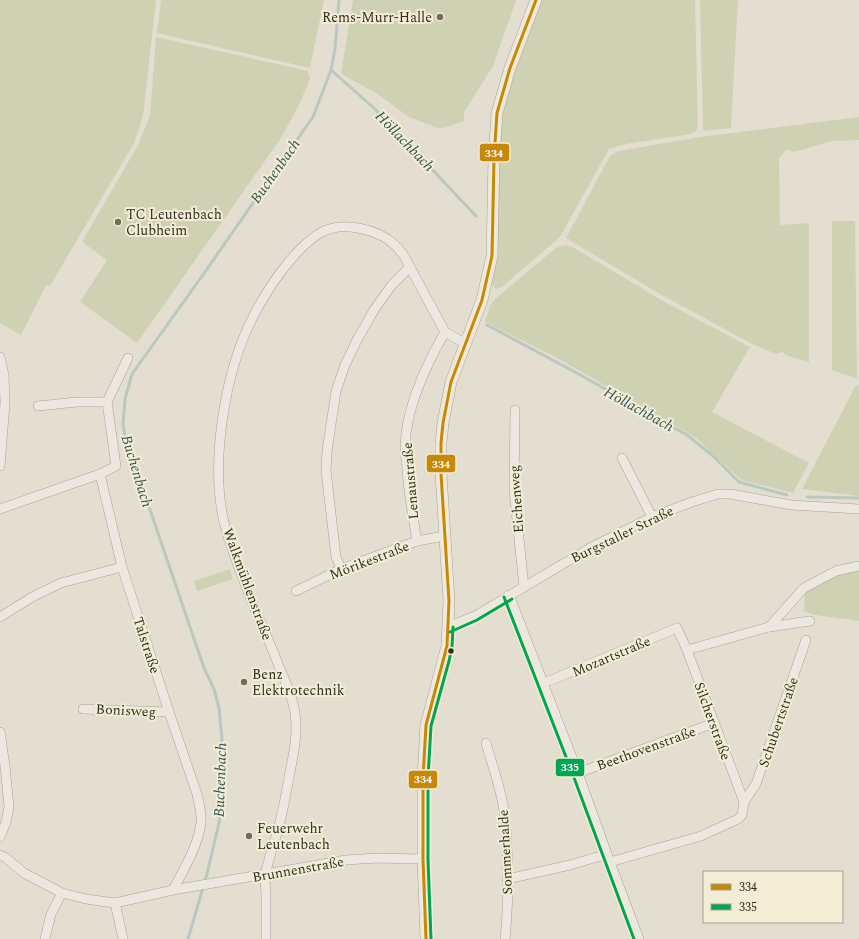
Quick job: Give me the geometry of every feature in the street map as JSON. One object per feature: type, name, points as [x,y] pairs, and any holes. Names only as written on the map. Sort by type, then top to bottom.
[{"type":"street","points":[[426,939],[423,859],[423,778],[426,725],[445,653],[449,602],[441,463],[444,423],[451,382],[482,300],[492,256],[494,158],[497,113],[510,68],[536,0]]},
{"type":"street","name":"Walkmühlenstraße","points":[[266,939],[265,874],[280,822],[295,747],[295,711],[290,693],[255,609],[224,520],[219,482],[220,448],[228,392],[238,350],[262,300],[277,278],[295,256],[322,232],[347,226],[365,230],[395,244],[404,256],[445,332]]},
{"type":"street","points":[[341,569],[336,557],[326,471],[327,451],[336,391],[345,365],[374,310],[391,286],[410,267]]},
{"type":"street","points":[[445,332],[466,344]]},
{"type":"street","name":"Lenaustraße","points":[[417,541],[409,488],[405,447],[408,422],[429,359],[445,332]]},
{"type":"street","points":[[0,357],[4,375],[0,466]]},
{"type":"street","points":[[0,509],[100,474],[116,466],[107,402],[128,358]]},
{"type":"street","points":[[38,406],[77,402],[107,402]]},
{"type":"street","name":"Eichenweg","points":[[515,410],[514,490],[524,587]]},
{"type":"street","points":[[622,458],[652,517]]},
{"type":"street","name":"Talstraße","points":[[100,474],[122,567],[200,807],[200,823],[195,842],[173,890]]},
{"type":"street","name":"Burgstaller Straße","points":[[448,627],[475,616],[590,548],[652,517],[718,494],[730,494],[791,505],[859,509]]},
{"type":"street","name":"Mörikestraße","points":[[296,591],[341,569],[417,541],[444,536]]},
{"type":"street","points":[[769,627],[804,588],[836,571],[859,566]]},
{"type":"street","points":[[0,617],[34,596],[61,583],[122,567]]},
{"type":"street","points":[[509,595],[544,683],[639,939]]},
{"type":"street","points":[[687,650],[769,627],[810,621]]},
{"type":"street","name":"Mozartstraße","points":[[544,683],[677,628]]},
{"type":"street","name":"Silcherstraße","points":[[609,858],[701,836],[738,819],[742,815],[744,802],[687,650],[677,628]]},
{"type":"street","name":"Schubertstraße","points":[[744,802],[756,784],[806,640]]},
{"type":"street","name":"Bonisweg","points":[[83,709],[169,712]]},
{"type":"street","name":"Beethovenstraße","points":[[578,773],[714,723]]},
{"type":"street","points":[[0,732],[2,766],[9,807],[6,822],[0,837]]},
{"type":"street","name":"Sommerhalde","points":[[486,743],[504,810],[508,915],[505,939]]},
{"type":"street","points":[[0,855],[24,873],[62,893],[86,899],[115,903],[123,939]]},
{"type":"street","name":"Brunnenstraße","points":[[115,903],[173,890],[346,860],[377,858],[423,859]]},
{"type":"street","points":[[507,879],[609,858]]},
{"type":"street","points":[[44,939],[51,914],[62,893]]},
{"type":"green space","points":[[0,0],[156,0],[143,116],[134,143],[50,286],[46,285],[21,335],[0,323]]},
{"type":"green space","points":[[161,0],[324,0],[310,68],[157,33]]},
{"type":"green space","points":[[353,0],[516,0],[493,66],[464,112],[464,121],[440,129],[409,117],[376,93],[341,74]]},
{"type":"green space","points":[[542,0],[695,0],[698,125],[696,131],[691,134],[626,144],[609,149],[560,237],[502,287],[496,289],[492,283],[496,253],[498,168],[503,113],[508,91]]},
{"type":"green space","points":[[700,0],[738,0],[731,128],[703,131]]},
{"type":"green space","points":[[156,37],[308,71],[310,79],[299,105],[281,138],[137,343],[80,302],[107,260],[82,242],[138,145],[150,116]]},
{"type":"green space","points":[[859,117],[859,140],[832,141],[794,152],[786,150],[779,158],[780,225],[809,223],[809,362],[788,356],[782,352],[776,354],[752,344],[660,294],[566,238],[610,156],[618,151],[700,137]]},
{"type":"green space","points":[[832,221],[855,221],[857,379],[832,370]]},
{"type":"green space","points":[[566,245],[576,249],[663,301],[750,347],[712,412],[809,463],[793,493],[741,480],[696,438],[559,359],[485,322],[490,306],[495,299],[557,247]]},
{"type":"green space","points":[[856,385],[859,386],[859,496],[802,489]]},
{"type":"green space","points":[[230,569],[233,579],[197,591],[194,581]]},
{"type":"green space","points":[[859,569],[859,621],[815,615],[804,611],[805,591],[836,574]]},
{"type":"waterway","name":"Buchenbach","points":[[188,939],[207,874],[219,823],[224,761],[219,708],[214,689],[204,668],[144,492],[129,454],[123,425],[125,399],[132,374],[313,117],[331,70],[335,49],[339,0]]},
{"type":"waterway","name":"Höllachbach","points":[[331,70],[375,109],[476,216]]},
{"type":"waterway","name":"Höllachbach","points":[[487,325],[575,372],[687,435],[713,456],[739,482],[787,495]]},
{"type":"waterway","name":"Höllachbach","points":[[807,497],[859,498]]},
{"type":"transit line","name":"334","points":[[426,939],[423,859],[423,778],[426,725],[447,646],[449,601],[441,474],[441,443],[443,423],[451,382],[482,300],[492,256],[494,158],[497,113],[510,68],[536,0]]},
{"type":"transit line","name":"335","points":[[504,597],[573,775],[634,939]]},
{"type":"transit line","name":"335","points":[[450,632],[477,620],[512,599]]},
{"type":"transit line","name":"335","points":[[431,939],[428,859],[428,778],[431,726],[449,661],[452,647],[453,627]]},
{"type":"place","name":"Rems-Murr-Halle","points":[[440,17]]},
{"type":"place","name":"TC Leutenbach Clubheim","points":[[118,222]]},
{"type":"place","name":"Benz Elektrotechnik","points":[[244,682]]},
{"type":"place","name":"Feuerwehr Leutenbach","points":[[249,836]]}]
